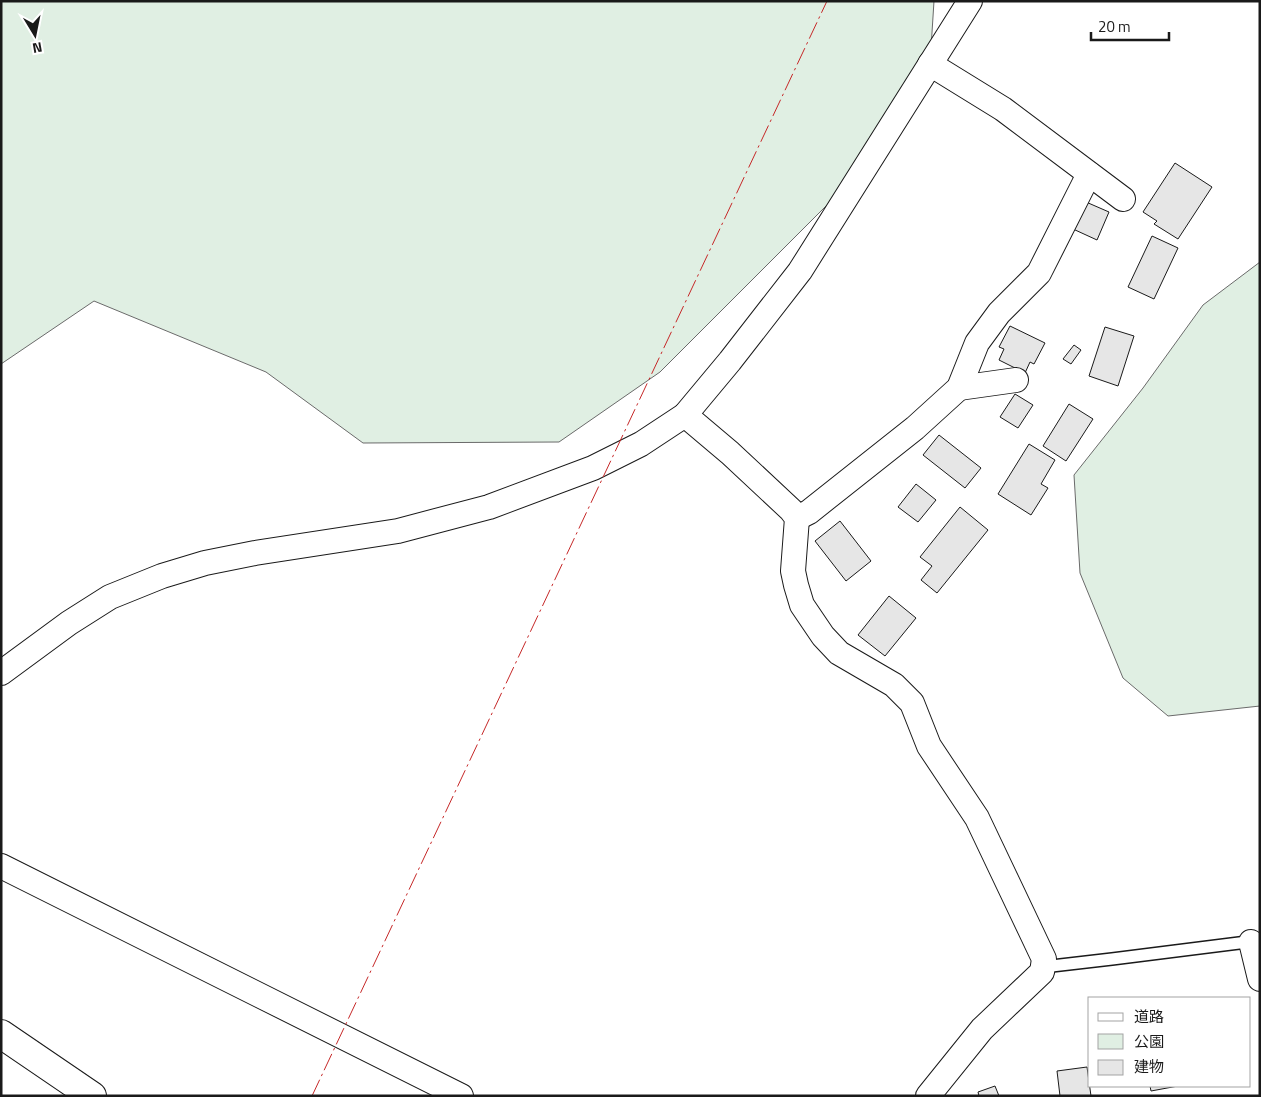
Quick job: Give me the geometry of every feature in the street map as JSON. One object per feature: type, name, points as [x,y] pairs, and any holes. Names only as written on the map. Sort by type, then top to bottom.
[{"type":"highway","points":[[1,1034],[92,1096]]},
{"type":"street","points":[[1,673],[69,623],[110,597],[162,576],[206,563],[255,553],[398,531],[489,507],[593,468],[641,444],[685,415],[800,271],[970,1]]},
{"type":"street","points":[[930,64],[1003,109],[1123,199]]},
{"type":"street","points":[[797,518],[809,512],[915,428],[959,388],[978,343],[999,313],[1039,273],[1090,174]]},
{"type":"street","points":[[959,388],[1016,380]]},
{"type":"street","points":[[685,415],[730,453],[797,518],[793,571],[802,605],[823,636],[839,653],[894,686],[912,703],[929,746],[977,818],[1044,959],[1042,972],[982,1029],[928,1096]]},
{"type":"street","points":[[1,866],[461,1096]]},
{"type":"street","points":[[1255,941],[1260,979]]},
{"type":"lane","points":[[1043,967],[1255,941]]},
{"type":"green space","points":[[1,1],[934,1],[930,64],[834,198],[660,372],[559,442],[363,443],[266,372],[94,301],[1,364]]},
{"type":"green space","points":[[1260,262],[1260,706],[1168,716],[1123,678],[1080,573],[1074,475],[1143,388],[1203,305]]},
{"type":"building","points":[[1175,163],[1212,187],[1178,239],[1154,224],[1157,221],[1143,212]]},
{"type":"building","points":[[1086,202],[1109,212],[1097,240],[1073,229]]},
{"type":"building","points":[[1152,236],[1178,248],[1154,299],[1128,287]]},
{"type":"building","points":[[1010,326],[1045,343],[1034,364],[1030,362],[1025,373],[999,360],[1004,349],[999,347]]},
{"type":"building","points":[[1105,327],[1134,336],[1118,386],[1089,376]]},
{"type":"building","points":[[1074,345],[1081,350],[1071,364],[1063,359]]},
{"type":"building","points":[[1015,394],[1033,405],[1018,428],[1000,417]]},
{"type":"building","points":[[1069,404],[1093,419],[1066,461],[1043,446]]},
{"type":"building","points":[[939,435],[981,468],[965,488],[923,455]]},
{"type":"building","points":[[1029,444],[1055,460],[1041,484],[1048,488],[1031,515],[998,494]]},
{"type":"building","points":[[916,484],[936,500],[918,522],[898,507]]},
{"type":"building","points":[[960,507],[988,530],[937,593],[921,580],[932,566],[920,557]]},
{"type":"building","points":[[840,521],[871,561],[846,581],[815,541]]},
{"type":"building","points":[[889,596],[916,618],[885,656],[858,635]]},
{"type":"building","points":[[1087,1067],[1088,1087],[1090,1087],[1091,1096],[1060,1096],[1057,1071]]},
{"type":"building","points":[[995,1086],[999,1096],[979,1096],[978,1092]]},
{"type":"building","points":[[1150,1087],[1173,1087],[1151,1091]]},
{"type":"power","points":[[312,1096],[827,1]]}]
